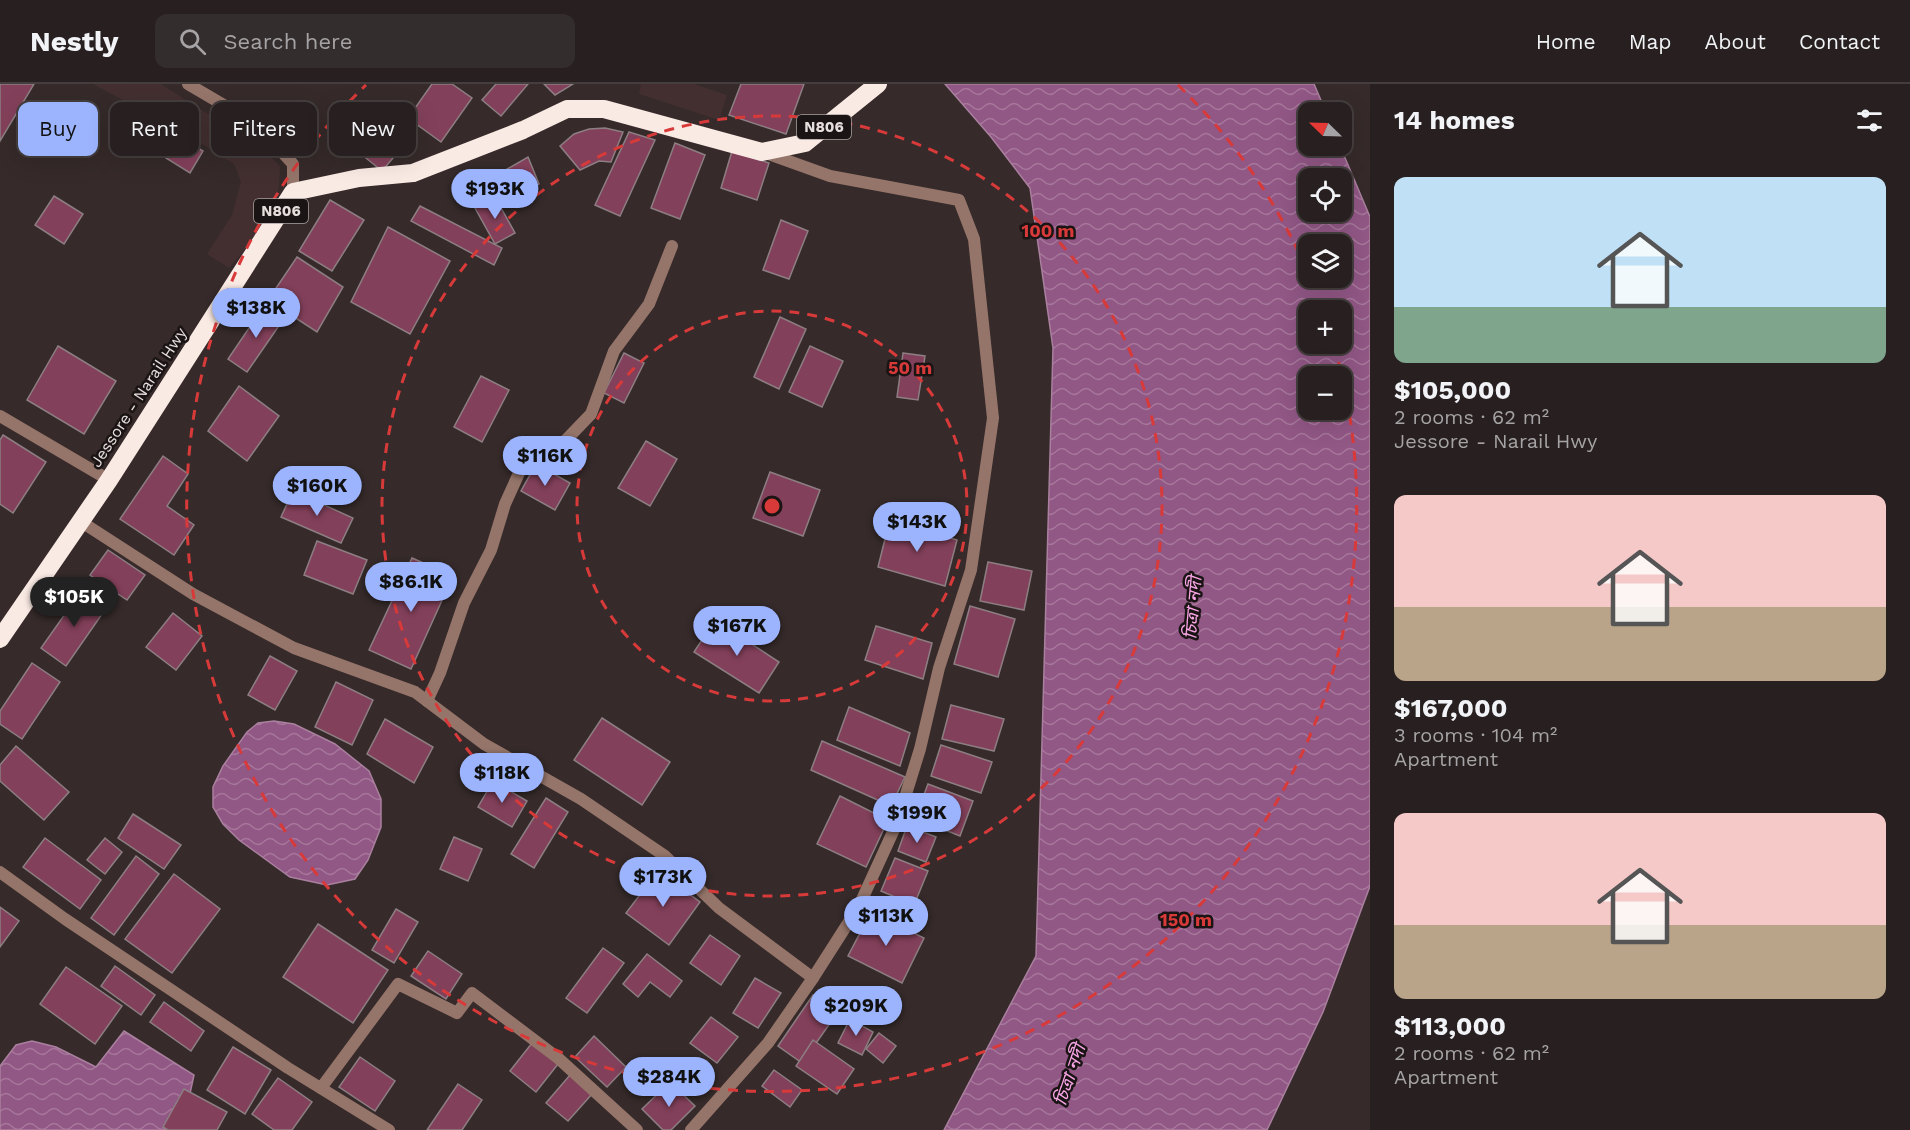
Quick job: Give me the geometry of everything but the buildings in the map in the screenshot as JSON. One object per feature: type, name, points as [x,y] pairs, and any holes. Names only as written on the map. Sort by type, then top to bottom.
[{"type":"highway","name":"N806","points":[[293,192],[359,178],[413,173],[523,130],[567,109],[604,109],[762,152],[805,143],[878,84]]},
{"type":"highway","name":"Jessore - Narail Hwy","points":[[0,639],[109,480],[293,192]]},
{"type":"street","points":[[188,84],[256,124],[293,164],[293,192]]},
{"type":"street","points":[[691,1130],[768,1043],[813,978],[858,906],[897,823],[920,749],[939,668],[971,570],[993,418],[974,239],[959,200],[830,176],[762,152]]},
{"type":"street","points":[[427,701],[440,673],[464,603],[491,550],[505,504],[530,452],[565,441],[591,414],[614,351],[650,304],[672,246]]},
{"type":"street","points":[[0,416],[109,480]]},
{"type":"street","points":[[80,521],[194,594],[294,648],[415,692],[484,744],[581,799],[665,856],[719,908],[813,978]]},
{"type":"street","points":[[0,872],[65,919],[288,1068],[389,1130]]},
{"type":"street","points":[[321,1088],[398,984],[457,1013],[472,993],[558,1058],[636,1130]]},
{"type":"shaded area","points":[[93,84],[161,84],[189,102],[127,102]]},
{"type":"shaded area","points":[[641,84],[694,84],[727,95],[719,120],[639,94]]},
{"type":"shaded area","points":[[199,108],[211,116],[211,150],[199,142]]},
{"type":"shaded area","points":[[221,156],[270,156],[280,166],[279,187],[271,211],[250,243],[229,268],[207,254],[232,215],[241,182],[234,164]]},
{"type":"water","name":"চিত্রা নদী","points":[[945,84],[1314,84],[1322,102],[1298,102],[1298,156],[1344,156],[1349,168],[1298,168],[1298,222],[1352,222],[1352,174],[1370,217],[1370,886],[1323,1012],[1267,1130],[944,1130],[1036,956],[1053,348],[1030,188],[991,137]]},
{"type":"water","points":[[274,721],[294,724],[335,744],[369,771],[381,799],[381,827],[368,860],[355,879],[327,885],[290,877],[239,840],[223,824],[213,807],[213,787],[223,766],[247,732],[258,723]]},
{"type":"water","points":[[124,1031],[194,1075],[182,1130],[0,1130],[0,1066],[16,1045],[32,1041],[56,1047],[96,1067]]}]
